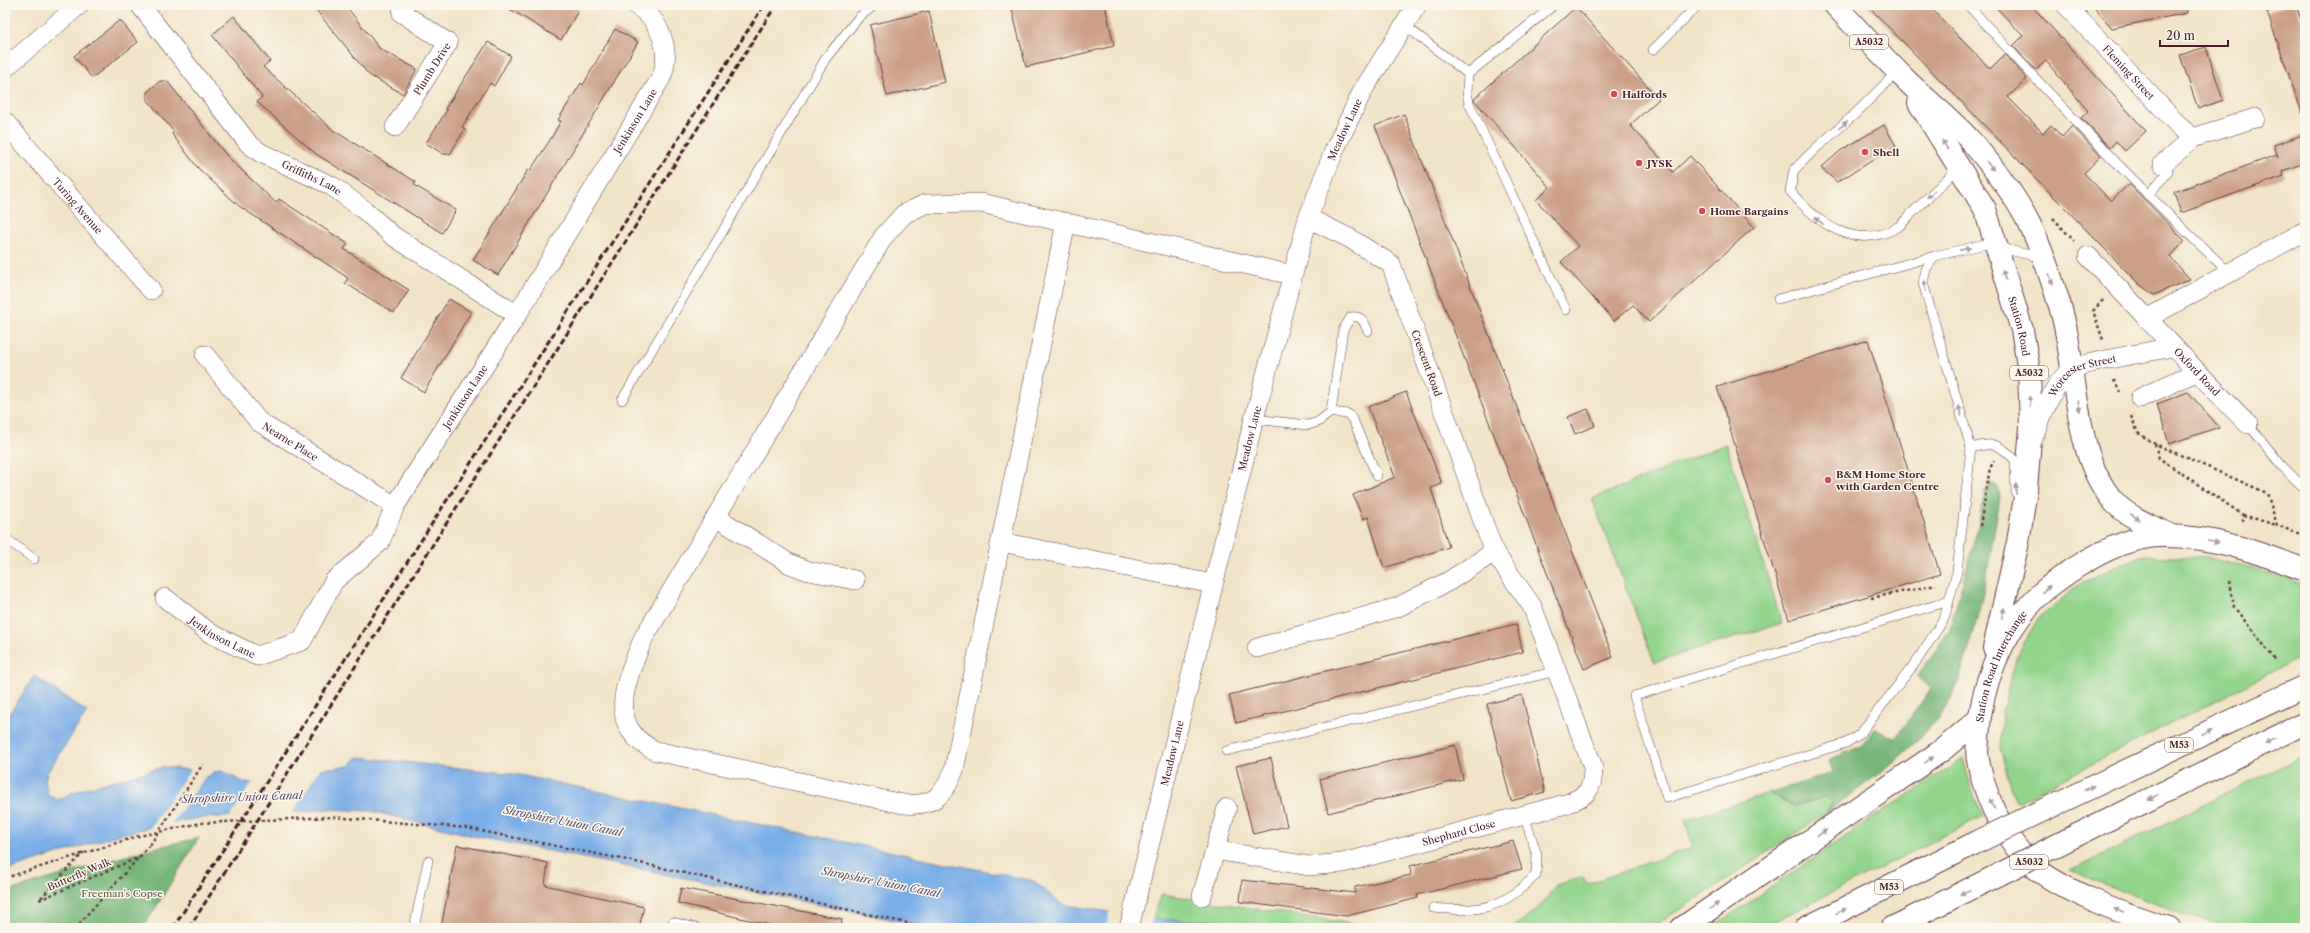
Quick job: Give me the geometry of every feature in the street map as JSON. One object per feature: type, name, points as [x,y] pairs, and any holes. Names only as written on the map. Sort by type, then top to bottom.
[{"type":"main road","name":"Station Road","points":[[1835,5],[1901,75],[1969,140],[2001,181],[2028,222],[2044,258],[2059,302],[2073,368],[2086,445],[2098,479],[2116,504],[2145,523],[2174,536]]},
{"type":"main road","name":"Station Road","points":[[1901,75],[1985,209],[2022,330],[2029,371],[2029,449],[2026,490],[2018,542],[1984,692]]},
{"type":"main road","name":"Station Road Interchange","points":[[2169,928],[2132,917],[2058,883],[2041,872],[2024,857],[2002,824],[1990,800],[1977,759],[1979,719],[1984,692],[2001,648],[2020,618],[2037,596],[2091,557],[2128,542],[2160,536],[2194,538],[2230,545],[2276,559],[2305,570]]},
{"type":"main road","name":"A5032","points":[[2276,559],[2305,557]]},
{"type":"main road","name":"M53","points":[[1806,928],[2054,804],[2305,686]]},
{"type":"main road","points":[[1682,928],[1941,751],[1979,719]]},
{"type":"main road","points":[[1892,928],[2305,723]]},
{"type":"street","points":[[5,68],[79,5]]},
{"type":"street","name":"Griffiths Lane","points":[[140,5],[249,144],[261,153],[332,186],[363,209],[393,236],[517,315]]},
{"type":"street","name":"Meadow Lane","points":[[1129,928],[1254,419],[1308,218],[1334,151],[1363,90],[1403,24],[1417,5]]},
{"type":"street","name":"Fleming Street","points":[[2066,5],[2181,128],[2193,138]]},
{"type":"street","name":"Jenkinson Lane","points":[[164,598],[210,633],[257,656],[302,641],[334,581],[380,542],[395,506],[517,315],[648,102],[666,67],[666,46],[654,21],[638,6]]},
{"type":"street","name":"Plumb Drive","points":[[395,127],[448,44],[400,8]]},
{"type":"street","points":[[2163,164],[2193,138],[2255,118]]},
{"type":"street","name":"Turing Avenue","points":[[5,122],[151,290]]},
{"type":"street","points":[[1066,222],[954,770],[943,793],[930,802],[915,805],[656,751],[645,746],[628,730],[624,718],[624,702],[628,681],[644,637],[884,236],[904,214],[925,204],[981,203],[1066,222],[1292,275]]},
{"type":"street","name":"Crescent Road","points":[[1308,218],[1349,238],[1391,264],[1494,552],[1532,606],[1560,679]]},
{"type":"street","points":[[2088,256],[2148,318],[2305,231]]},
{"type":"street","name":"Oxford Road","points":[[2148,318],[2196,372],[2248,424]]},
{"type":"street","name":"Worcester Street","points":[[2029,449],[2045,408],[2059,382],[2073,368],[2173,347]]},
{"type":"street","name":"Nearne Place","points":[[205,355],[259,422],[395,506]]},
{"type":"street","points":[[2132,399],[2196,372]]},
{"type":"street","points":[[716,517],[790,564],[809,572],[855,580]]},
{"type":"street","points":[[1001,542],[1213,584]]},
{"type":"street","points":[[1257,648],[1398,607],[1449,581],[1494,552]]},
{"type":"street","name":"Shephard Close","points":[[1215,850],[1309,866],[1344,863],[1566,804],[1584,797],[1593,783],[1593,767],[1560,679]]},
{"type":"street","points":[[1202,896],[1227,808]]},
{"type":"lane","points":[[622,400],[826,58],[859,17],[875,5]]},
{"type":"lane","points":[[1554,5],[1468,74],[1467,93],[1469,103],[1566,310]]},
{"type":"lane","points":[[1653,50],[1698,5]]},
{"type":"lane","points":[[1968,5],[2047,92],[2148,195],[2230,273]]},
{"type":"lane","points":[[1403,24],[1468,74]]},
{"type":"lane","points":[[1901,75],[1814,150],[1794,170],[1790,191],[1808,212],[1825,225],[1848,234],[1872,236],[1898,227],[1959,167]]},
{"type":"lane","points":[[2148,195],[2168,172],[2163,164]]},
{"type":"lane","points":[[1778,299],[1935,256],[1994,242],[2009,250],[2044,258]]},
{"type":"lane","points":[[1935,256],[1926,270],[1923,282],[1971,448],[1957,572],[1944,619],[1916,662],[1859,734],[1846,743],[1667,798],[1634,696],[1948,602]]},
{"type":"lane","points":[[1331,412],[1343,330],[1346,323],[1351,317],[1357,316],[1363,319],[1368,331]]},
{"type":"lane","points":[[1254,419],[1308,425],[1331,412],[1348,414],[1353,420],[1376,476]]},
{"type":"lane","points":[[2248,424],[2282,466],[2305,489]]},
{"type":"lane","points":[[1971,448],[1987,444],[2003,447],[2015,460],[2018,542]]},
{"type":"lane","points":[[5,538],[34,559]]},
{"type":"lane","points":[[1226,751],[1560,679]]},
{"type":"lane","points":[[1433,908],[1468,911],[1492,906],[1517,894],[1536,875],[1537,855],[1524,815]]},
{"type":"lane","points":[[414,928],[428,861]]},
{"type":"lane","points":[[672,928],[673,922],[697,928]]},
{"type":"path","points":[[2116,285],[2094,311],[2114,380],[2132,399]]},
{"type":"path","points":[[2129,413],[2138,433],[2155,444],[2267,493],[2277,525]]},
{"type":"path","points":[[2155,444],[2159,458],[2243,515],[2277,525],[2296,533],[2305,533]]},
{"type":"path","points":[[2243,515],[2243,521]]},
{"type":"path","points":[[2230,580],[2234,607],[2277,662]]},
{"type":"path","name":"Butterfly Walk","points":[[75,928],[142,856],[204,764]]},
{"type":"path","points":[[5,878],[84,851],[139,836],[201,823],[332,817],[467,828],[627,860],[929,928]]},
{"type":"path","name":"Butterfly Walk","points":[[84,851],[39,900],[142,856]]},
{"type":"green space","points":[[1726,444],[1782,623],[1654,662],[1592,499]]},
{"type":"green space","points":[[1992,484],[1998,487],[2000,498],[1985,584],[1970,647],[1956,689],[1945,709],[1919,739],[1905,752],[1826,813],[1832,803],[1826,797],[1794,806],[1769,793],[1833,773],[1829,760],[1861,746],[1876,728],[1895,739],[1931,689],[1917,677],[1949,631],[1978,527],[1985,490]]},
{"type":"green space","points":[[2140,556],[2209,558],[2285,577],[2305,586],[2305,655],[2016,803],[2000,749],[2002,713],[2017,655],[2039,618],[2081,583]]},
{"type":"green space","points":[[2305,755],[2305,927],[2238,928],[2187,915],[2095,881],[2071,870]]},
{"type":"green space","points":[[1963,758],[1972,791],[1983,816],[1761,928],[1710,928],[1862,824]]},
{"type":"green space","points":[[1769,793],[1794,806],[1826,797],[1832,803],[1826,813],[1717,886],[1650,928],[1510,928],[1524,920],[1536,910],[1556,885],[1583,877],[1587,884],[1693,847],[1685,820]]},
{"type":"green space","name":"Freeman's Copse","points":[[199,838],[143,928],[5,928],[5,892],[153,848]]},
{"type":"green space","points":[[1162,894],[1378,928],[1254,928],[1217,922],[1152,919]]},
{"type":"water","name":"Shropshire Union Canal","points":[[34,676],[87,712],[47,773],[45,780],[48,795],[58,800],[76,791],[163,767],[190,770],[208,777],[213,772],[222,771],[243,782],[256,783],[320,769],[348,766],[358,757],[514,774],[1034,881],[1061,904],[1152,919],[1217,922],[1254,928],[935,928],[474,836],[371,811],[327,809],[293,813],[199,818],[117,835],[5,871],[5,721]]},
{"type":"pier","points":[[321,767],[291,815],[230,817],[253,781]]},
{"type":"pier","points":[[192,768],[207,774],[171,825],[149,829]]},
{"type":"pier","points":[[1110,909],[1153,917],[1150,928],[1106,928]]},
{"type":"building","points":[[312,5],[345,5],[380,49],[417,69],[403,94],[369,75]]},
{"type":"building","points":[[503,5],[568,5],[578,11],[561,40]]},
{"type":"building","points":[[1011,5],[1105,5],[1114,46],[1026,67]]},
{"type":"building","points":[[1867,5],[1928,5],[1990,69],[2005,54],[2027,79],[2008,97],[2043,133],[2051,125],[2062,137],[2072,126],[2101,156],[2084,173],[2111,201],[2129,184],[2185,241],[2170,257],[2190,279],[2154,295],[2139,284]]},
{"type":"building","points":[[1994,5],[2031,5],[2146,131],[2125,151],[2116,141],[2110,148],[2081,118],[2088,111],[2046,61],[2036,70],[2013,46],[2023,36]]},
{"type":"building","points":[[2092,5],[2187,5],[2187,13],[2112,28]]},
{"type":"building","points":[[2288,5],[2296,5],[2305,31],[2305,112],[2302,113],[2267,12]]},
{"type":"building","points":[[1576,7],[1659,99],[1630,125],[1673,172],[1690,156],[1754,227],[1649,322],[1633,305],[1614,321],[1561,262],[1578,246],[1536,200],[1550,187],[1474,99]]},
{"type":"building","points":[[929,11],[945,82],[887,96],[870,25]]},
{"type":"building","points":[[234,16],[270,61],[263,67],[333,130],[416,182],[414,185],[456,210],[442,233],[316,154],[257,102],[262,97],[212,35]]},
{"type":"building","points":[[120,20],[138,42],[92,78],[74,56]]},
{"type":"building","points":[[615,29],[638,42],[498,275],[473,260],[528,170],[530,171],[550,140],[561,121],[558,120],[581,83],[583,85]]},
{"type":"building","points":[[488,42],[511,56],[494,86],[490,83],[462,127],[465,129],[450,154],[443,154],[426,143],[447,110],[445,109]]},
{"type":"building","points":[[2206,47],[2223,100],[2198,109],[2180,55]]},
{"type":"building","points":[[160,81],[167,81],[227,156],[276,203],[279,199],[348,244],[344,249],[409,290],[394,313],[345,283],[348,278],[239,206],[198,168],[172,134],[174,132],[147,99],[147,92]]},
{"type":"building","points":[[1404,114],[1613,657],[1584,669],[1375,126]]},
{"type":"building","points":[[1884,125],[1896,146],[1837,182],[1821,168],[1840,151]]},
{"type":"building","points":[[2305,134],[2305,163],[2282,171],[2284,176],[2181,213],[2174,192],[2277,155],[2278,158],[2274,145]]},
{"type":"building","points":[[449,299],[471,312],[424,392],[401,378]]},
{"type":"building","name":"B&M Home Store with Garden Centre","points":[[1868,340],[1940,574],[1789,620],[1717,387]]},
{"type":"building","points":[[1406,392],[1442,484],[1431,488],[1449,547],[1384,568],[1368,517],[1363,519],[1353,495],[1395,477],[1368,407]]},
{"type":"building","points":[[2188,392],[2219,427],[2169,444],[2157,404]]},
{"type":"building","points":[[1588,409],[1595,426],[1575,434],[1568,417]]},
{"type":"building","points":[[1516,624],[1523,652],[1236,723],[1229,695]]},
{"type":"building","points":[[1522,695],[1545,792],[1511,801],[1487,704]]},
{"type":"building","points":[[1455,745],[1463,779],[1328,813],[1320,779]]},
{"type":"building","points":[[1271,758],[1287,826],[1253,834],[1236,766]]},
{"type":"building","points":[[1513,841],[1522,869],[1417,895],[1418,898],[1347,916],[1240,902],[1242,880],[1355,893],[1355,887],[1411,875],[1410,866]]},
{"type":"building","points":[[457,845],[548,863],[545,885],[644,907],[639,928],[441,928]]},
{"type":"building","points":[[681,888],[842,919],[841,928],[782,928],[678,903]]},
{"type":"railway","points":[[173,928],[764,5]]},
{"type":"railway","points":[[189,928],[776,5]]},
{"type":"place","name":"Halfords","points":[[1614,94]]},
{"type":"place","name":"Shell","points":[[1865,152]]},
{"type":"place","name":"JYSK","points":[[1639,163]]},
{"type":"place","name":"Home Bargains","points":[[1702,211]]},
{"type":"place","name":"B&M Home Store with Garden Centre","points":[[1828,480]]}]
